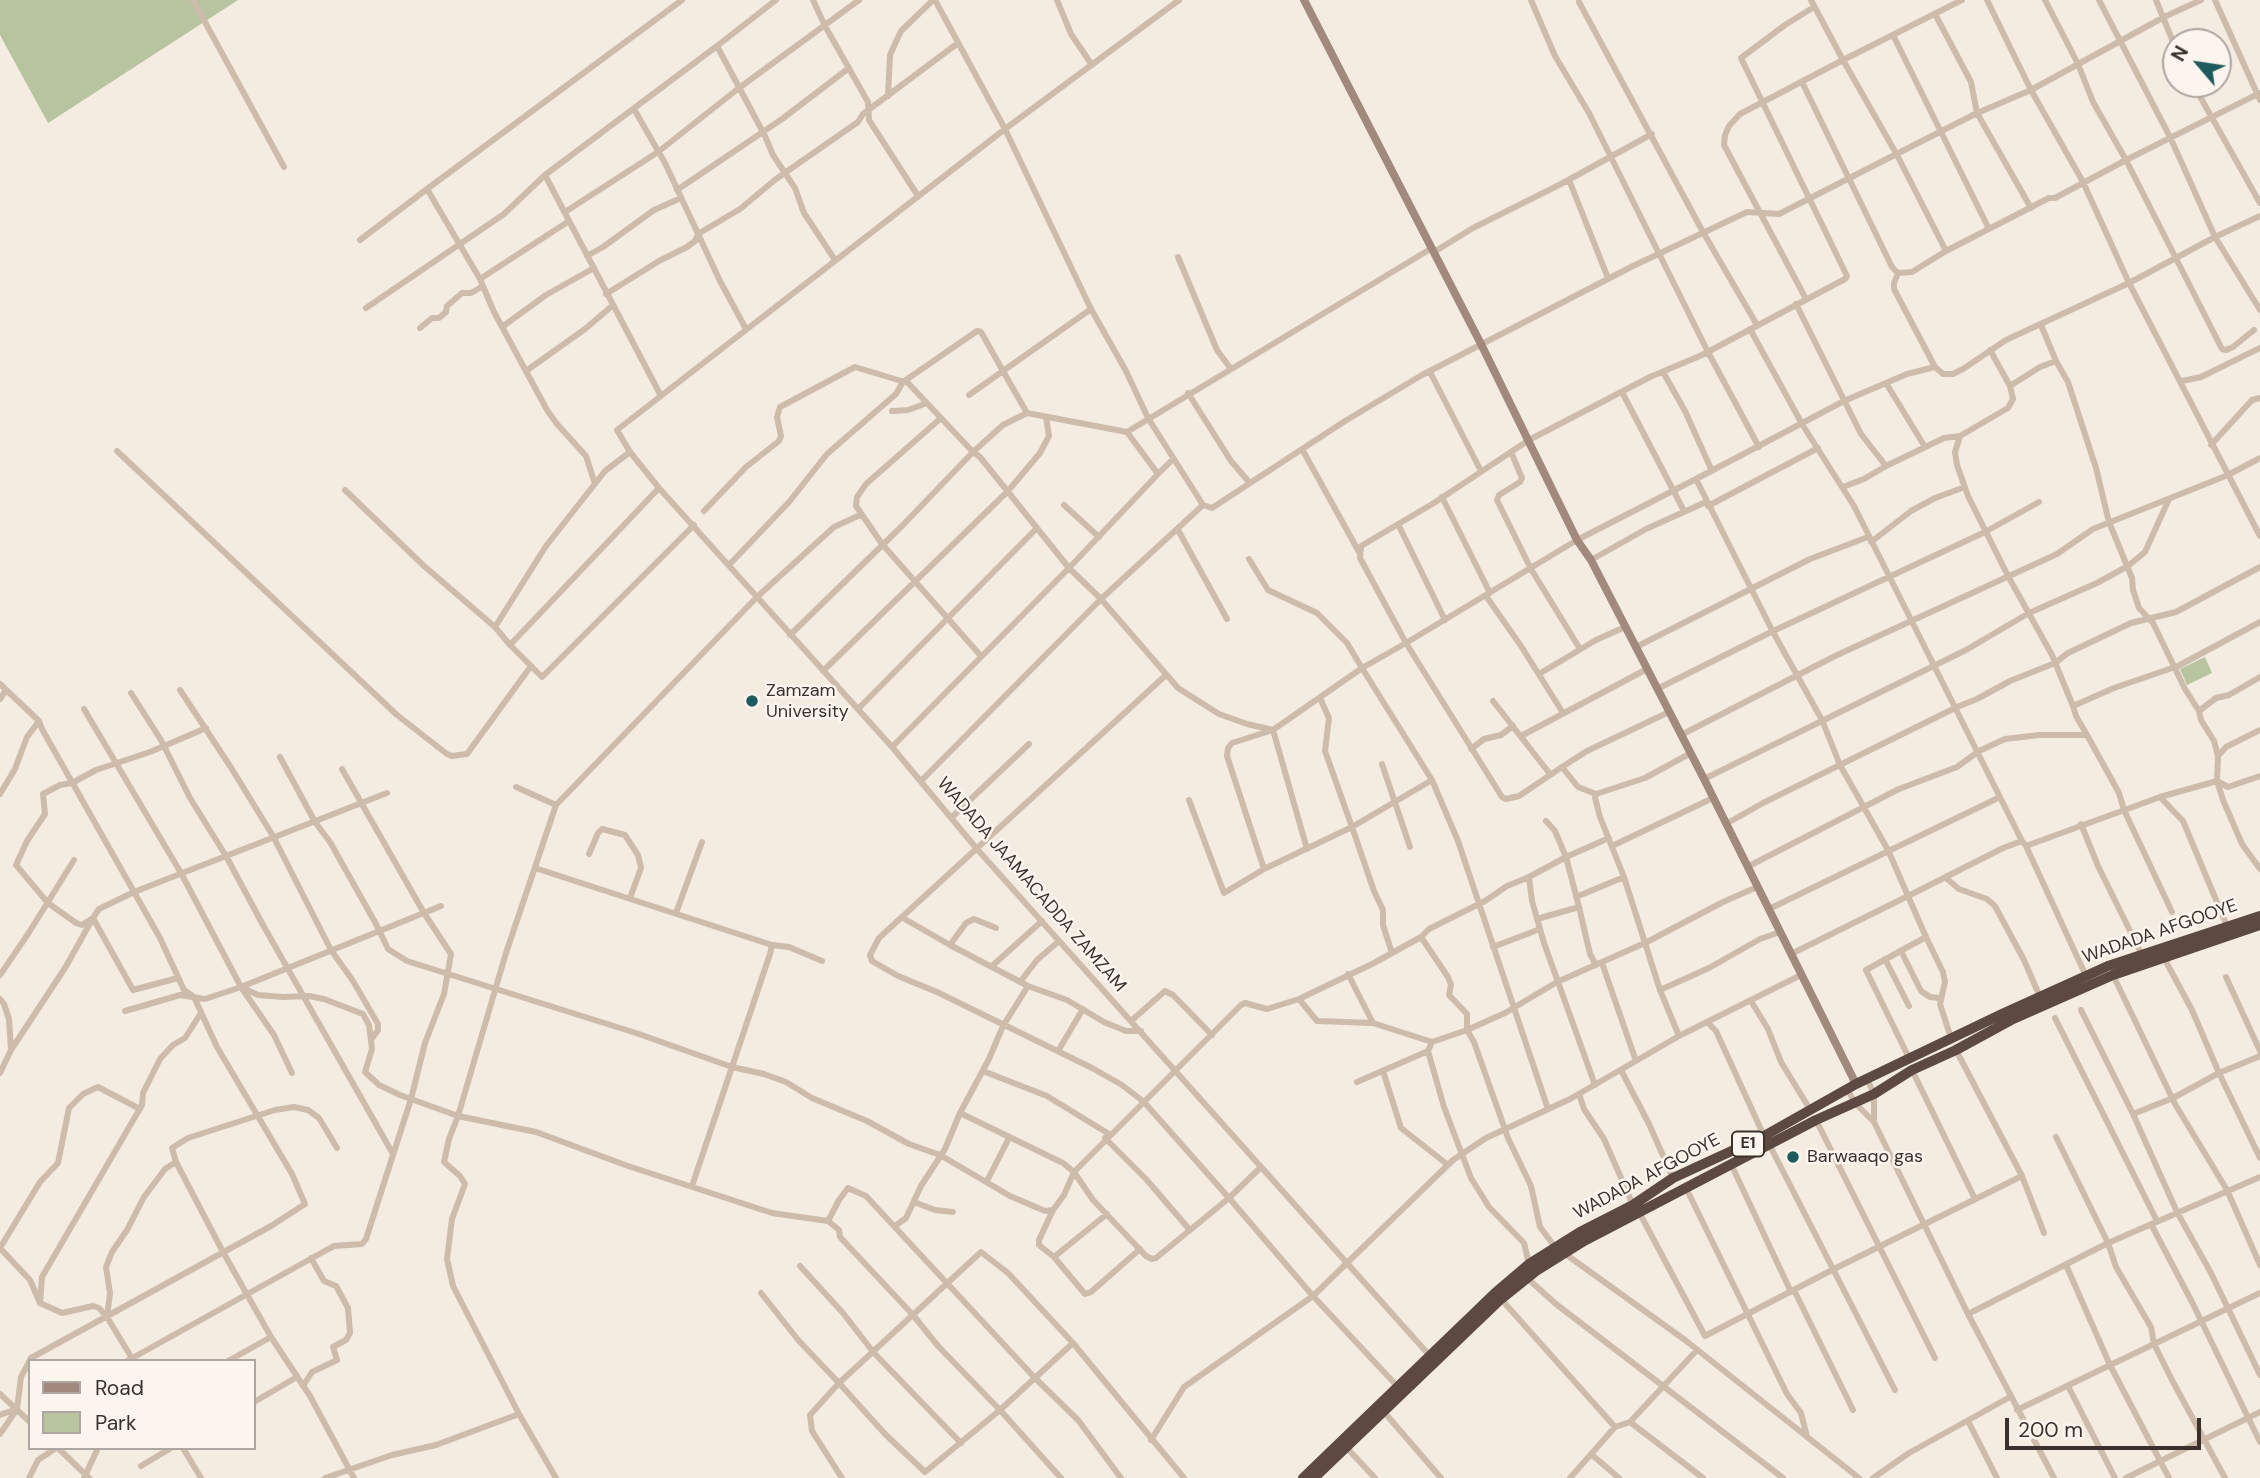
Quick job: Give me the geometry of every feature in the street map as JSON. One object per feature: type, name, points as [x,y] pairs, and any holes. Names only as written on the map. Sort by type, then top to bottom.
[{"type":"highway","name":"WADADA AFGOOYE","points":[[1813,1116],[1851,1086],[2086,976],[2260,916]]},
{"type":"highway","name":"WADADA AFGOOYE","points":[[1636,1209],[1674,1178],[1767,1140],[1813,1116],[1855,1103],[1912,1070],[1956,1051],[2011,1020],[2113,975],[2260,925]]},
{"type":"highway","name":"WADADA AFGOOYE","points":[[1303,1478],[1495,1293],[1529,1264],[1636,1209],[1686,1188],[1731,1164],[1767,1140]]},
{"type":"highway","name":"WADADA AFGOOYE","points":[[1314,1478],[1500,1299],[1559,1250]]},
{"type":"street","points":[[193,0],[284,167]]},
{"type":"street","points":[[360,240],[682,0]]},
{"type":"street","points":[[366,308],[504,214],[545,175],[776,0]]},
{"type":"street","points":[[813,0],[868,102],[869,120],[918,196]]},
{"type":"street","points":[[565,212],[658,152],[739,88],[859,0]]},
{"type":"street","points":[[888,96],[890,55],[901,31],[934,0],[1005,129],[1091,309],[1126,371],[1148,418],[1203,505],[1212,508],[1249,482],[1430,372],[1608,278],[1746,212],[1779,214],[1977,113],[2031,90],[2164,17],[2201,0]]},
{"type":"street","points":[[1057,0],[1071,34],[1092,65]]},
{"type":"street","points":[[545,175],[660,396],[1005,129],[1179,0]]},
{"type":"street","points":[[1304,0],[1530,440],[1577,540],[1626,627],[1769,909],[1851,1086],[1855,1103],[1874,1122],[1968,1314],[2053,1478]]},
{"type":"street","points":[[1531,0],[1555,56],[1611,155],[1708,352],[1759,447]]},
{"type":"street","points":[[1805,299],[1724,145],[1729,126],[1740,114],[1962,0]]},
{"type":"street","points":[[1987,0],[2031,90],[2083,182],[2129,283],[2260,536]]},
{"type":"street","points":[[2045,0],[2078,64],[2093,102],[2126,160],[2222,349],[2233,346],[2254,330]]},
{"type":"street","points":[[2099,0],[2171,139],[2215,237],[2260,310]]},
{"type":"street","points":[[2156,0],[2168,28]]},
{"type":"street","points":[[1898,273],[1912,272],[1989,229],[2259,96],[2215,0]]},
{"type":"street","points":[[1579,2],[1754,327],[1802,424],[1843,487],[1979,751],[2086,976]]},
{"type":"street","points":[[1359,552],[1361,547],[1530,440],[1622,392],[1708,352],[1847,276],[1741,58],[1813,4],[1897,155],[1946,251]]},
{"type":"street","points":[[1935,14],[1971,82],[1977,113],[2031,208]]},
{"type":"street","points":[[1893,34],[1989,229]]},
{"type":"street","points":[[606,294],[687,247],[695,241],[698,234],[740,209],[785,173],[844,133],[869,110],[958,43]]},
{"type":"street","points":[[717,46],[773,155],[795,188],[809,222],[835,260]]},
{"type":"street","points":[[677,190],[782,119],[849,68]]},
{"type":"street","points":[[1802,82],[1851,178],[1887,258],[1898,273]]},
{"type":"street","points":[[2201,98],[2260,203]]},
{"type":"street","points":[[634,109],[746,329]]},
{"type":"street","points":[[1127,432],[1188,393],[1433,250],[1652,134]]},
{"type":"street","points":[[1569,180],[1608,278]]},
{"type":"street","points":[[427,189],[557,424],[586,456],[595,484]]},
{"type":"street","points":[[587,256],[654,211],[681,198]]},
{"type":"street","points":[[1898,273],[1894,289],[1935,367],[1943,374],[1953,374],[2006,340],[2129,283],[2260,216]]},
{"type":"street","points":[[420,328],[432,318],[439,318],[446,312],[447,306],[462,293],[471,293],[481,283],[569,221]]},
{"type":"street","points":[[1178,257],[1217,350],[1231,369]]},
{"type":"street","points":[[502,327],[546,295],[594,268]]},
{"type":"street","points":[[1796,304],[1861,434],[1885,466]]},
{"type":"street","points":[[526,371],[612,306]]},
{"type":"street","points":[[969,395],[1091,309]]},
{"type":"street","points":[[2040,325],[2068,382],[2096,468],[2109,522],[2128,566],[2139,608],[2153,623],[2214,741],[2218,756],[2217,780],[2231,820],[2242,844],[2260,869]]},
{"type":"street","points":[[729,565],[789,502],[827,454],[896,394],[903,382],[977,331],[981,332],[1027,413]]},
{"type":"street","points":[[2182,381],[2201,377],[2260,348]]},
{"type":"street","points":[[1843,487],[1944,438],[1960,436],[2012,404],[2010,386],[1990,349]]},
{"type":"street","points":[[2010,386],[2039,367],[2056,361]]},
{"type":"street","points":[[704,511],[746,467],[779,441],[781,436],[777,417],[784,403],[855,367],[908,383],[979,457],[1069,568],[1101,599],[1178,688],[1219,714],[1273,730]]},
{"type":"street","points":[[1264,869],[1227,756],[1232,743],[1273,730],[1362,668],[1577,540],[1844,401],[1907,374],[1935,367]]},
{"type":"street","points":[[1430,372],[1482,471]]},
{"type":"street","points":[[1663,372],[1685,411],[1712,471]]},
{"type":"street","points":[[1886,383],[1925,447]]},
{"type":"street","points":[[1622,392],[1684,511]]},
{"type":"street","points":[[1188,393],[1231,461],[1249,482]]},
{"type":"street","name":"WADADA JAAMACADDA ZAMZAM","points":[[660,396],[617,429],[630,453],[892,747],[977,849],[1430,1356]]},
{"type":"street","points":[[2211,445],[2252,400],[2260,398]]},
{"type":"street","points":[[892,411],[908,410],[927,403]]},
{"type":"street","points":[[790,635],[904,525],[973,452],[1003,425],[1027,413],[1127,432],[1158,474]]},
{"type":"street","points":[[823,671],[1008,491],[1040,453],[1049,436],[1046,417]]},
{"type":"street","points":[[941,418],[866,484],[856,497],[856,506],[882,544],[981,656]]},
{"type":"street","points":[[1960,436],[1955,452],[1965,487],[1985,532],[2055,663],[2087,735],[2119,793],[2124,810],[2172,912]]},
{"type":"street","points":[[1591,561],[1646,529],[1684,511],[1707,504],[1818,448]]},
{"type":"street","points":[[1302,449],[1406,643],[1502,797],[1506,799],[1519,796],[1587,751],[1669,712]]},
{"type":"street","points":[[117,451],[397,715],[447,754],[467,754],[531,666]]},
{"type":"street","points":[[1511,452],[1522,478],[1499,495],[1497,500],[1531,569],[1580,649]]},
{"type":"street","points":[[495,627],[546,546],[605,471],[630,453]]},
{"type":"street","points":[[1681,735],[1911,621],[2057,554],[2094,529],[2228,475],[2260,458]]},
{"type":"street","points":[[892,747],[1173,460]]},
{"type":"street","points":[[1696,479],[1773,632],[1822,720],[1840,765],[1888,850],[1943,972],[1945,982],[1940,1004],[1951,1038]]},
{"type":"street","points":[[1636,648],[1810,559],[1870,540],[1923,504],[1965,487]]},
{"type":"street","points":[[510,645],[659,488]]},
{"type":"street","points":[[345,490],[424,566],[495,627],[542,677],[694,526]]},
{"type":"street","points":[[1442,497],[1488,595],[1563,713]]},
{"type":"street","points":[[1704,779],[1966,650],[2029,613],[2128,566],[2145,552],[2169,499]]},
{"type":"street","points":[[1657,689],[1985,532],[2039,502]]},
{"type":"street","points":[[1064,505],[1099,537]]},
{"type":"street","points":[[921,781],[1101,599],[1203,505]]},
{"type":"street","points":[[556,1478],[519,1414],[453,1286],[447,1259],[452,1219],[465,1184],[444,1162],[496,988],[556,806],[757,597],[834,527],[860,515]]},
{"type":"street","points":[[1398,524],[1445,620]]},
{"type":"street","points":[[858,709],[1037,528]]},
{"type":"street","points":[[1178,530],[1227,619]]},
{"type":"street","points":[[1249,559],[1268,590],[1317,613],[1347,643],[1432,780],[1458,841],[1548,1109]]},
{"type":"street","points":[[1726,824],[2010,681],[2055,663],[2068,653],[2147,618],[2176,612],[2260,567]]},
{"type":"street","points":[[2073,706],[2114,688],[2174,668],[2260,622]]},
{"type":"street","points":[[1539,674],[1580,649],[1626,627]]},
{"type":"street","points":[[1521,736],[1647,669]]},
{"type":"street","points":[[1166,675],[902,918],[874,946],[870,955],[872,961],[1092,1068],[1122,1085],[1144,1102],[1313,1296],[1398,1387]]},
{"type":"street","points":[[2199,711],[2216,698],[2229,695],[2260,677]]},
{"type":"street","points":[[0,684],[39,721],[160,938],[184,990],[194,997],[217,1047],[292,1174],[305,1204],[271,1226],[31,1359]]},
{"type":"street","points":[[0,699],[6,690]]},
{"type":"street","points":[[180,690],[273,836],[331,950],[379,1024],[371,1040]]},
{"type":"street","points":[[131,693],[393,1154]]},
{"type":"street","points":[[1320,698],[1329,718],[1325,751],[1383,910],[1383,925],[1392,953]]},
{"type":"street","points":[[1493,701],[1550,774]]},
{"type":"street","points":[[84,709],[181,873],[240,987],[274,1035],[292,1073]]},
{"type":"street","points":[[0,794],[15,769],[27,737],[39,721]]},
{"type":"street","points":[[1471,749],[1484,739],[1501,735],[1513,726]]},
{"type":"street","points":[[93,918],[82,925],[76,923],[48,903],[16,865],[27,841],[45,814],[43,794],[206,728]]},
{"type":"street","points":[[1273,730],[1307,849]]},
{"type":"street","points":[[2218,756],[2226,747],[2260,730]]},
{"type":"street","points":[[1747,867],[1899,789],[1957,766],[1979,751],[2005,739],[2039,735],[2087,735]]},
{"type":"street","points":[[951,818],[1029,744]]},
{"type":"street","points":[[1562,767],[1578,787],[1596,794],[1645,778],[1691,753]]},
{"type":"street","points":[[281,757],[388,949],[407,961],[449,972],[732,1067],[786,1082],[812,1098],[867,1121],[909,1144],[940,1155],[1010,1196],[1045,1211],[1053,1210]]},
{"type":"street","points":[[1382,764],[1410,847]]},
{"type":"street","points":[[133,1359],[334,1246],[362,1244],[366,1239],[411,1099],[425,1043],[441,1005],[449,972],[450,954],[342,769]]},
{"type":"street","points":[[1791,954],[2003,848],[2024,844],[2217,780],[2228,787],[2259,779]]},
{"type":"street","points":[[1189,800],[1224,893],[1264,869],[1352,827],[1432,780]]},
{"type":"street","points":[[516,787],[556,806]]},
{"type":"street","points":[[0,1073],[11,1050],[65,968],[99,909],[181,873],[387,793]]},
{"type":"street","points":[[1596,794],[1598,808],[1624,877],[1660,990],[1679,1036]]},
{"type":"street","points":[[1769,909],[2000,797]]},
{"type":"street","points":[[2160,797],[2183,821],[2227,926]]},
{"type":"street","points":[[1140,1249],[1086,1294],[1039,1245],[1039,1240],[1074,1172],[1231,1014],[1245,1003],[1267,1009],[1299,999],[1392,953],[1421,937],[1429,929],[1566,857],[1611,842],[1713,798]]},
{"type":"street","points":[[1546,821],[1555,831],[1566,857],[1590,954],[1599,964],[1636,1061]]},
{"type":"street","points":[[2081,824],[2098,866],[2142,955]]},
{"type":"street","points":[[589,854],[602,829],[625,835],[638,855],[641,867],[630,898]]},
{"type":"street","points":[[676,913],[702,842]]},
{"type":"street","points":[[0,975],[74,860]]},
{"type":"street","points":[[535,868],[772,945],[789,947],[822,961]]},
{"type":"street","points":[[1529,877],[1540,929],[1595,1085]]},
{"type":"street","points":[[1576,897],[1624,877]]},
{"type":"street","points":[[1946,878],[1959,889],[1987,899],[1995,906],[2040,997]]},
{"type":"street","points":[[1299,999],[1317,1021],[1373,1023],[1432,1042],[1467,1030],[1513,1008],[1557,982],[1644,943],[1757,887]]},
{"type":"street","points":[[125,1011],[180,995],[205,999],[441,906]]},
{"type":"street","points":[[1537,919],[1579,907]]},
{"type":"street","points":[[93,918],[133,990],[178,978]]},
{"type":"street","points":[[902,918],[1028,986],[1067,1000],[1126,1031],[1141,1031]]},
{"type":"street","points":[[950,945],[966,923],[974,919],[996,928]]},
{"type":"street","points":[[992,966],[1042,921]]},
{"type":"street","points":[[1493,947],[1540,929]]},
{"type":"street","points":[[1660,990],[1709,968],[1760,939],[1780,932]]},
{"type":"street","points":[[1421,937],[1448,977],[1451,985],[1449,995],[1467,1014],[1467,1030],[1531,1186],[1540,1227],[1559,1250],[1697,1350],[1859,1478]]},
{"type":"street","points":[[1909,1058],[1866,970],[1926,937]]},
{"type":"street","points":[[1020,982],[1037,960],[1059,940]]},
{"type":"street","points":[[692,1186],[772,945]]},
{"type":"street","points":[[1901,951],[1921,991],[1930,997],[1941,998]]},
{"type":"street","points":[[2164,957],[2192,1010],[2218,1073],[2260,1158]]},
{"type":"street","points":[[1885,959],[1909,1006]]},
{"type":"street","points":[[1348,974],[1373,1023]]},
{"type":"street","points":[[1151,1440],[1184,1387],[1313,1296],[1462,1154],[1506,1129],[1579,1094],[1679,1036],[1801,975]]},
{"type":"street","points":[[2113,975],[2173,1098],[2227,1190],[2260,1265]]},
{"type":"street","points":[[2133,1114],[2173,1098],[2260,1054],[2226,978]]},
{"type":"street","points":[[895,1226],[906,1218],[983,1071],[1003,1026],[1028,986]]},
{"type":"street","points":[[240,987],[258,995],[324,999],[358,1011],[367,1019],[371,1040],[372,1049],[365,1072],[367,1076],[379,1085],[411,1099],[458,1116],[536,1132],[628,1166],[772,1213],[828,1221],[839,1230],[840,1237],[913,1315],[938,1346],[1061,1478]]},
{"type":"street","points":[[1132,1021],[1165,991],[1173,995],[1213,1035]]},
{"type":"street","points":[[0,999],[9,1019],[11,1050]]},
{"type":"street","points":[[1751,1001],[1768,1030],[1781,1062],[1813,1116],[1936,1359]]},
{"type":"street","points":[[1058,1051],[1083,1009]]},
{"type":"street","points":[[2081,1010],[2133,1114],[2176,1212],[2211,1273],[2260,1375]]},
{"type":"street","points":[[40,1304],[41,1277],[140,1109],[143,1093],[160,1059],[173,1045],[185,1038],[201,1013]]},
{"type":"street","points":[[2055,1018],[2260,1442]]},
{"type":"street","points":[[1708,1023],[1716,1031],[1767,1140],[1895,1390]]},
{"type":"street","points":[[1432,1042],[1428,1051],[1444,1107],[1471,1178],[1489,1207],[1524,1243],[1529,1264]]},
{"type":"street","points":[[1357,1082],[1428,1051]]},
{"type":"street","points":[[1956,1051],[2022,1176],[2044,1233]]},
{"type":"street","points":[[1621,1070],[1674,1178]]},
{"type":"street","points":[[1912,1070],[1975,1199]]},
{"type":"street","points":[[983,1071],[1047,1096],[1107,1136],[1189,1229]]},
{"type":"street","points":[[1383,1071],[1401,1128],[1448,1165]]},
{"type":"street","points":[[1867,1079],[1874,1094],[1874,1122]]},
{"type":"street","points":[[130,1359],[99,1308],[93,1306],[62,1313],[40,1304],[30,1280],[0,1248],[40,1182],[58,1163],[69,1108],[83,1094],[98,1087],[140,1109]]},
{"type":"street","points":[[1579,1094],[1584,1109],[1604,1139],[1636,1209],[1705,1336],[1747,1312],[2022,1176]]},
{"type":"street","points":[[337,1148],[319,1118],[308,1110],[294,1107],[275,1110],[188,1138],[172,1148],[176,1162],[223,1252],[354,1478]]},
{"type":"street","points":[[960,1113],[1063,1163],[1074,1172],[1093,1200],[1146,1256],[1156,1258],[1229,1198],[1261,1167]]},
{"type":"street","points":[[2056,1137],[2108,1243],[2116,1267],[2151,1327],[2154,1344],[2225,1478]]},
{"type":"street","points":[[987,1181],[1009,1138]]},
{"type":"street","points":[[107,1317],[110,1293],[106,1267],[144,1197],[165,1169],[176,1162]]},
{"type":"street","points":[[1731,1164],[1853,1410]]},
{"type":"street","points":[[1968,1314],[2108,1243],[2260,1177]]},
{"type":"street","points":[[828,1221],[848,1188],[866,1196],[1035,1378],[1078,1420],[1121,1478]]},
{"type":"street","points":[[1686,1188],[1787,1394],[1801,1413],[1807,1437]]},
{"type":"street","points":[[914,1202],[935,1210],[953,1212]]},
{"type":"street","points":[[1054,1258],[1107,1214]]},
{"type":"street","points":[[842,1478],[813,1432],[810,1415],[839,1383],[981,1252],[1008,1273],[1073,1343],[1184,1478]]},
{"type":"street","points":[[303,1386],[312,1372],[337,1360],[332,1347],[346,1340],[350,1334],[348,1308],[336,1286],[324,1282],[311,1258]]},
{"type":"street","points":[[2066,1265],[2110,1365],[2169,1478]]},
{"type":"street","points":[[800,1266],[873,1353],[961,1443]]},
{"type":"street","points":[[1527,1278],[1556,1304],[1783,1478]]},
{"type":"street","points":[[761,1293],[799,1341],[885,1434],[925,1472]]},
{"type":"street","points":[[2017,1410],[2260,1293]]},
{"type":"street","points":[[1500,1299],[1615,1427]]},
{"type":"street","points":[[232,1359],[271,1337]]},
{"type":"street","points":[[919,1478],[1000,1410],[1073,1343]]},
{"type":"street","points":[[1570,1478],[1615,1427],[1630,1422],[1697,1350]]},
{"type":"street","points":[[0,1434],[17,1409],[21,1377],[28,1365]]},
{"type":"street","points":[[256,1401],[297,1377]]},
{"type":"street","points":[[2068,1386],[2115,1478]]},
{"type":"street","points":[[0,1394],[28,1420]]},
{"type":"street","points":[[1873,1478],[1882,1476],[1909,1453],[2010,1397]]},
{"type":"street","points":[[0,1415],[17,1409]]},
{"type":"street","points":[[1384,1412],[1441,1478]]},
{"type":"street","points":[[2126,1478],[2260,1412]]},
{"type":"street","points":[[325,1478],[392,1455],[436,1445],[519,1414]]},
{"type":"street","points":[[1968,1420],[1997,1478]]},
{"type":"street","points":[[1630,1422],[1703,1478]]},
{"type":"street","points":[[1346,1447],[1375,1478]]},
{"type":"street","points":[[29,1478],[38,1460],[54,1450]]},
{"type":"street","points":[[59,1450],[86,1477],[97,1450]]},
{"type":"street","points":[[141,1466],[168,1450]]},
{"type":"street","points":[[184,1450],[201,1478]]},
{"type":"street","points":[[1591,1454],[1619,1478]]},
{"type":"green space","points":[[0,0],[238,0],[48,123],[0,35]]},
{"type":"green space","points":[[2205,657],[2212,673],[2187,685],[2180,669]]},
{"type":"place","name":"Zamzam University","points":[[752,701]]},
{"type":"place","name":"Barwaaqo gas","points":[[1793,1157]]}]
